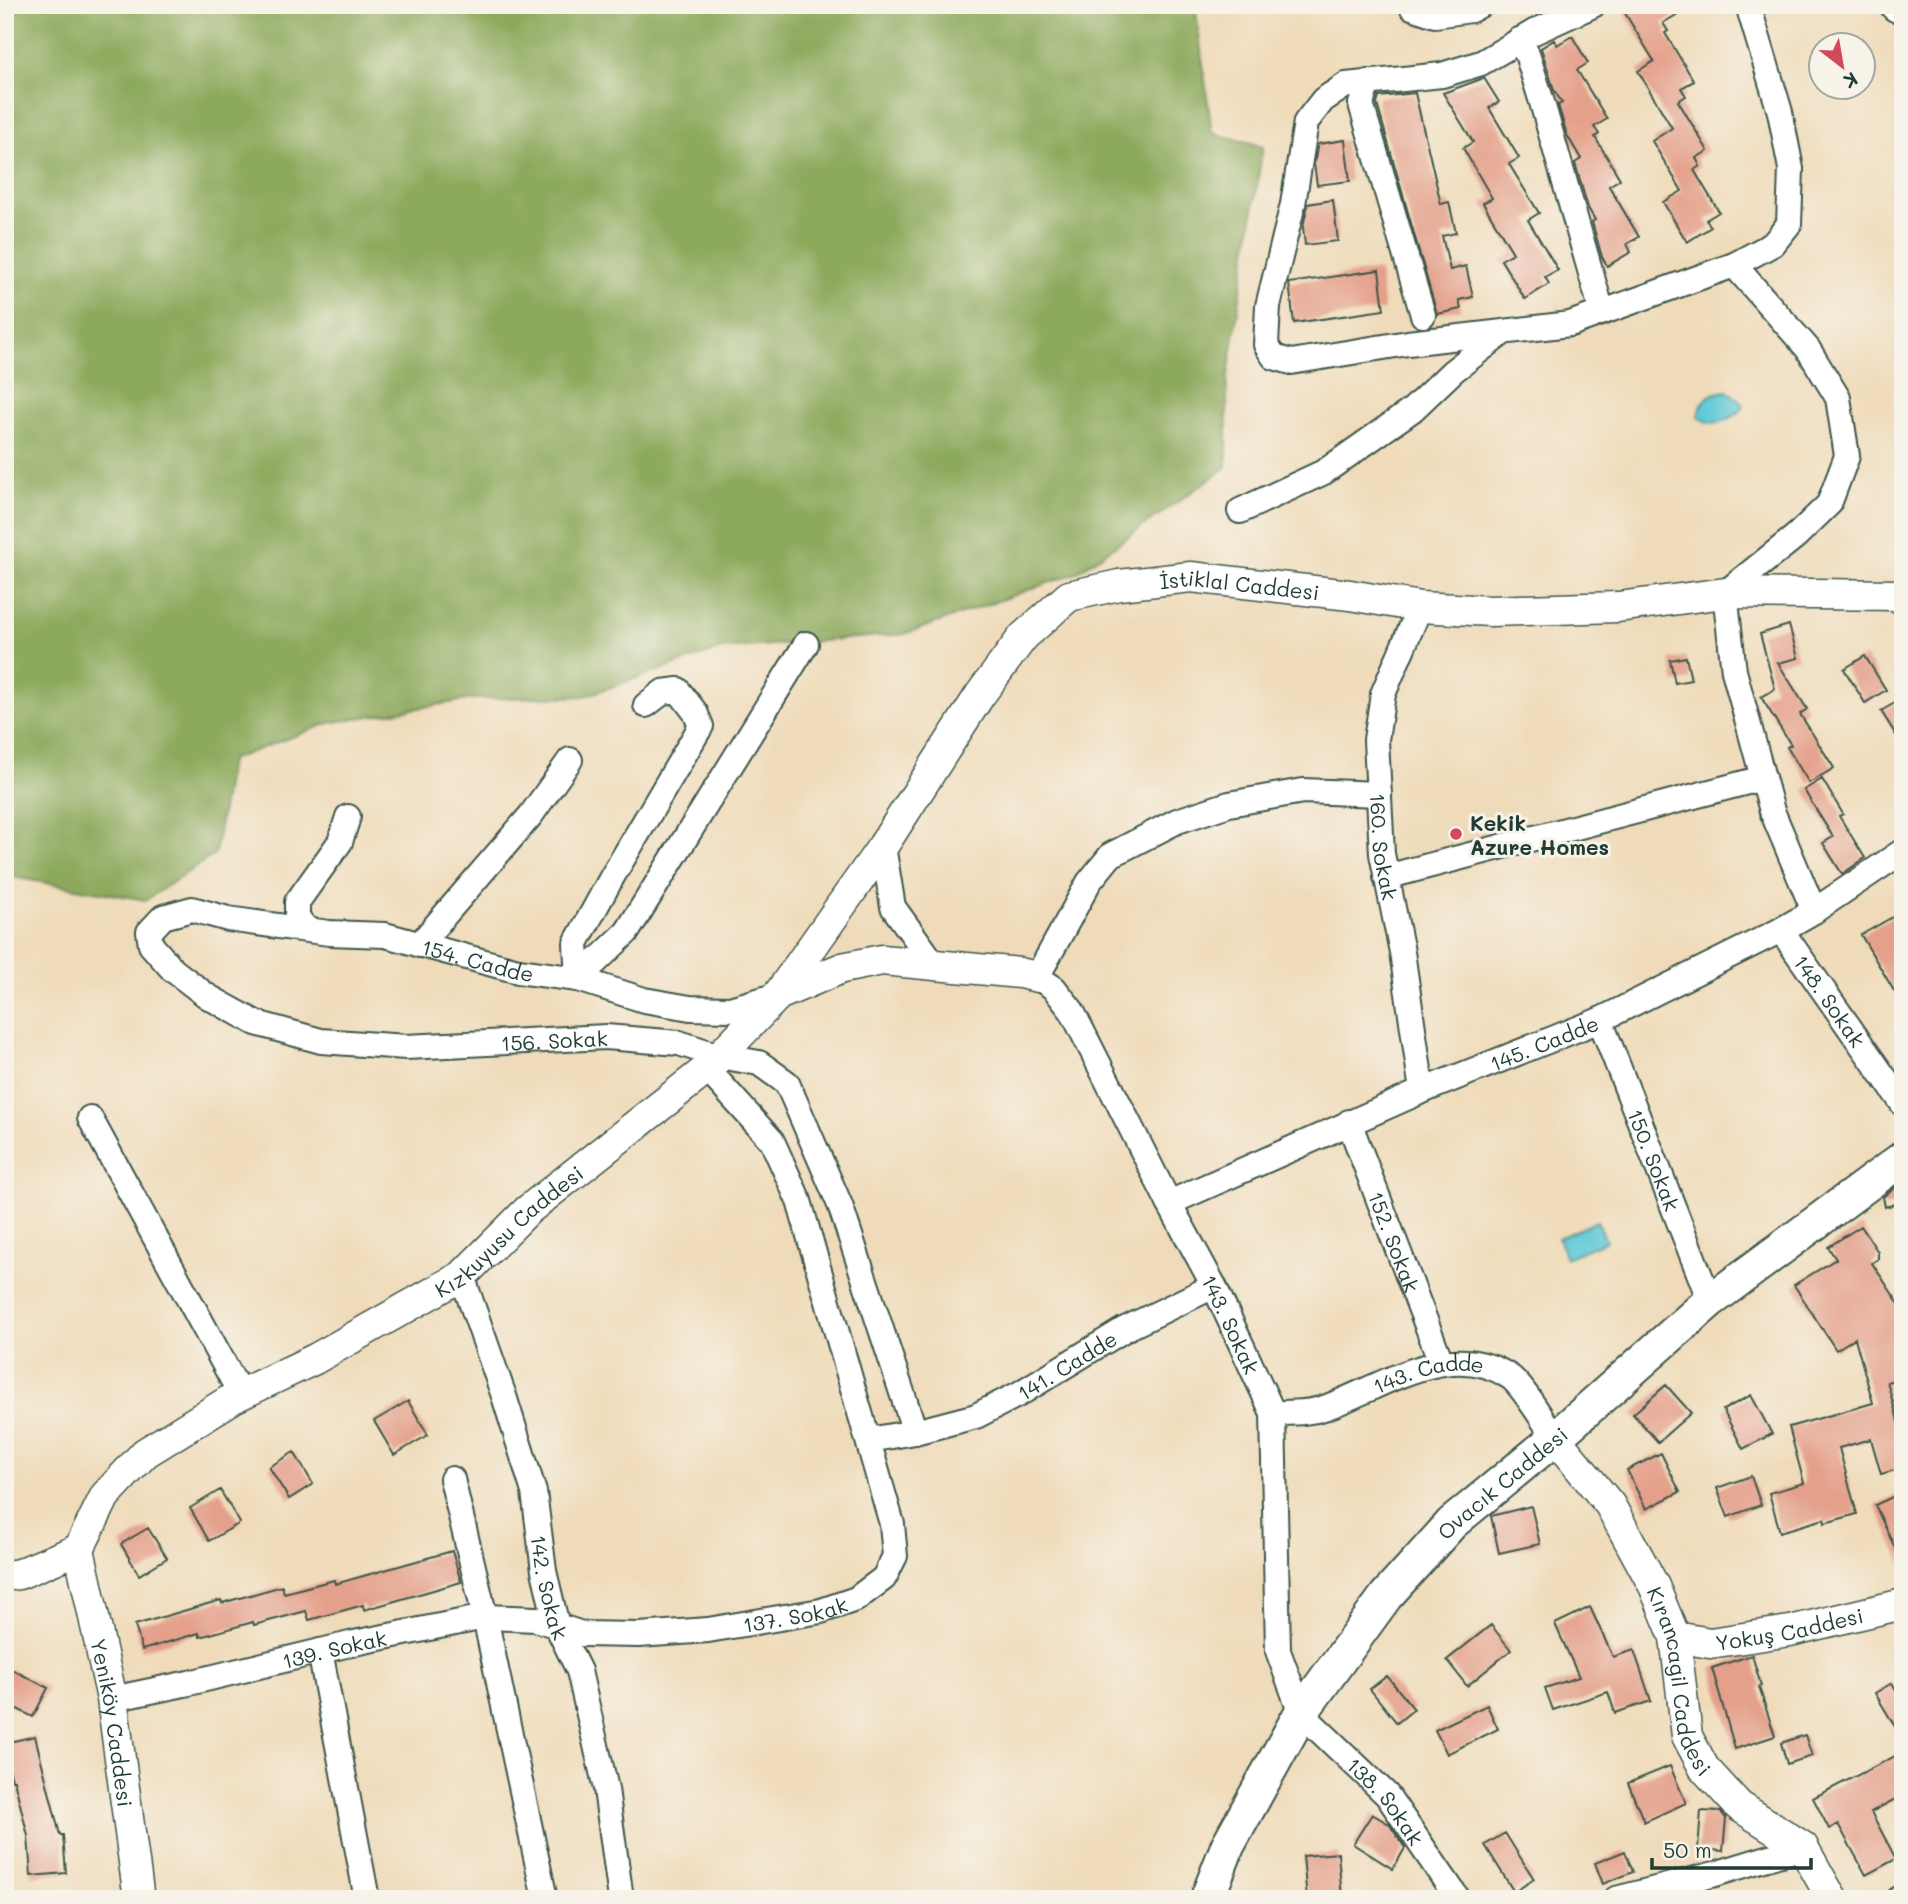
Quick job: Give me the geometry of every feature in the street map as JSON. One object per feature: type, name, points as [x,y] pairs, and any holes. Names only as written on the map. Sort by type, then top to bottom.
[{"type":"main road","points":[[1896,5],[1903,7]]},
{"type":"main road","name":"Ovacık Caddesi","points":[[1207,1899],[1228,1845],[1301,1713],[1387,1596],[1452,1523],[1555,1438],[1710,1301],[1903,1158]]},
{"type":"street","points":[[1412,7],[1435,15],[1471,10],[1480,5]]},
{"type":"street","points":[[1543,5],[1527,36],[1527,54],[1602,312]]},
{"type":"street","points":[[1593,5],[1527,36],[1481,62],[1442,75],[1346,85],[1324,100],[1306,122],[1293,204],[1268,306],[1266,345],[1273,357],[1291,362],[1408,343],[1570,324],[1734,265],[1773,244],[1789,224],[1791,169],[1770,74],[1748,5]]},
{"type":"street","points":[[1368,82],[1361,104],[1423,316]]},
{"type":"street","points":[[1734,265],[1808,349],[1838,398],[1847,456],[1829,504],[1797,536],[1725,593],[1734,671],[1772,811],[1814,911]]},
{"type":"street","points":[[1240,511],[1324,472],[1412,410],[1453,371],[1502,333]]},
{"type":"street","name":"İstiklal Caddesi","points":[[778,995],[883,846],[980,695],[1023,637],[1069,596],[1119,585],[1191,577],[1350,595],[1420,607],[1490,611],[1618,607],[1725,593],[1901,597]]},
{"type":"street","name":"160. Sokak","points":[[1420,607],[1383,694],[1376,740],[1382,854],[1402,952],[1422,1091]]},
{"type":"street","points":[[578,979],[627,932],[806,644]]},
{"type":"street","points":[[578,979],[576,943],[701,726],[695,712],[678,690],[663,692],[646,705]]},
{"type":"street","points":[[419,945],[531,815],[569,760]]},
{"type":"street","points":[[1386,877],[1763,778]]},
{"type":"street","points":[[1037,977],[1089,882],[1111,855],[1177,821],[1229,804],[1303,791],[1379,794]]},
{"type":"street","points":[[307,930],[297,917],[297,902],[341,842],[348,817]]},
{"type":"street","points":[[883,846],[893,907],[934,964]]},
{"type":"street","name":"145. Cadde","points":[[1169,1203],[1422,1091],[1601,1020],[1781,930],[1814,911],[1903,850]]},
{"type":"street","name":"156. Sokak","points":[[307,930],[228,919],[192,909],[163,917],[149,932],[151,945],[173,970],[207,996],[256,1023],[321,1041],[406,1047],[606,1037],[679,1043],[713,1062],[759,1063],[787,1083],[839,1205],[915,1432]]},
{"type":"street","name":"154. Cadde","points":[[307,930],[385,935],[518,971],[578,979],[644,1000],[690,1008],[730,1009],[778,995]]},
{"type":"street","name":"148. Sokak","points":[[1781,930],[1903,1104]]},
{"type":"street","name":"Kızkuyusu Caddesi","points":[[79,1549],[104,1496],[145,1452],[241,1395],[315,1359],[463,1276],[528,1210],[713,1062],[778,995],[842,968],[882,961],[934,964],[1037,977]]},
{"type":"street","name":"143. Sokak","points":[[1037,977],[1054,988],[1072,1011],[1214,1286],[1273,1413],[1278,1651],[1301,1713]]},
{"type":"street","name":"150. Sokak","points":[[1601,1020],[1710,1301]]},
{"type":"street","name":"137. Sokak","points":[[557,1626],[582,1634],[639,1635],[708,1630],[821,1611],[856,1599],[884,1578],[895,1556],[892,1524],[799,1201],[772,1141],[713,1062]]},
{"type":"street","points":[[90,1118],[241,1395]]},
{"type":"street","name":"152. Sokak","points":[[1349,1122],[1441,1362]]},
{"type":"street","name":"142. Sokak","points":[[463,1276],[505,1396],[534,1492],[544,1571],[557,1626],[579,1671],[606,1788],[621,1899]]},
{"type":"street","name":"141. Cadde","points":[[869,1440],[915,1432],[976,1416],[1019,1394],[1125,1329],[1214,1286]]},
{"type":"street","name":"143. Cadde","points":[[1273,1413],[1304,1413],[1325,1407],[1402,1373],[1441,1362],[1485,1364],[1512,1378],[1555,1438]]},
{"type":"street","name":"Kırancagil Caddesi","points":[[1555,1438],[1610,1505],[1654,1587],[1675,1637],[1687,1736],[1704,1769],[1739,1806],[1803,1847],[1832,1899]]},
{"type":"street","points":[[452,1479],[485,1617],[545,1899]]},
{"type":"street","points":[[5,1576],[19,1574],[79,1549]]},
{"type":"street","name":"Yeniköy Caddesi","points":[[79,1549],[112,1699],[139,1899]]},
{"type":"street","name":"Yokuş Caddesi","points":[[1675,1637],[1710,1643],[1790,1631],[1903,1604]]},
{"type":"street","name":"139. Sokak","points":[[112,1699],[320,1651],[485,1617],[536,1619],[557,1626]]},
{"type":"street","points":[[320,1651],[367,1899]]},
{"type":"street","name":"138. Sokak","points":[[1301,1713],[1387,1795],[1458,1899]]},
{"type":"street","points":[[1616,1899],[1715,1874],[1803,1847]]},
{"type":"green space","points":[[5,5],[1195,5],[1212,133],[1263,146],[1227,383],[1227,467],[1076,573],[905,634],[721,649],[585,696],[472,699],[329,723],[230,760],[215,854],[146,900],[5,876]]},
{"type":"water","points":[[1727,391],[1744,407],[1739,412],[1717,423],[1698,417],[1707,398]]},
{"type":"water","points":[[1597,1221],[1606,1241],[1566,1258],[1558,1238]]},
{"type":"building","points":[[1620,5],[1693,5],[1663,23],[1668,31],[1665,33],[1694,81],[1681,88],[1686,96],[1678,101],[1708,151],[1696,158],[1700,166],[1694,170],[1719,212],[1706,220],[1711,227],[1687,242],[1663,202],[1682,191],[1652,141],[1672,128],[1638,71],[1654,61]]},
{"type":"building","points":[[1572,36],[1588,63],[1577,70],[1607,119],[1594,127],[1599,134],[1595,137],[1620,179],[1609,186],[1639,237],[1627,244],[1631,252],[1607,266],[1592,222],[1595,220],[1588,208],[1575,163],[1581,159],[1567,135],[1558,105],[1562,103],[1554,90],[1541,48],[1554,40],[1557,45]]},
{"type":"building","points":[[1484,78],[1499,102],[1489,108],[1519,158],[1509,164],[1539,213],[1528,220],[1558,270],[1545,277],[1549,284],[1525,299],[1501,260],[1513,253],[1483,203],[1492,198],[1463,148],[1473,142],[1443,93]]},
{"type":"building","points":[[1415,93],[1441,204],[1449,202],[1456,233],[1442,236],[1450,270],[1466,266],[1473,297],[1459,300],[1461,309],[1437,314],[1377,104],[1379,97]]},
{"type":"building","points":[[1345,140],[1350,181],[1317,185],[1314,164],[1318,144]]},
{"type":"building","points":[[1333,200],[1338,241],[1305,245],[1303,227],[1308,204]]},
{"type":"building","points":[[1379,270],[1384,310],[1294,323],[1289,283]]},
{"type":"building","points":[[1789,625],[1798,658],[1778,663],[1807,709],[1800,714],[1834,768],[1809,783],[1787,747],[1791,745],[1761,697],[1775,689],[1760,634]]},
{"type":"building","points":[[1865,656],[1886,690],[1865,703],[1844,669]]},
{"type":"building","points":[[1686,657],[1691,680],[1675,683],[1670,660]]},
{"type":"building","points":[[1903,698],[1903,746],[1881,711]]},
{"type":"building","points":[[1822,779],[1843,814],[1839,816],[1865,858],[1842,874],[1823,843],[1833,837],[1804,790]]},
{"type":"building","points":[[1903,911],[1903,1006],[1861,935]]},
{"type":"building","points":[[1899,1185],[1903,1202],[1885,1207],[1883,1197]]},
{"type":"building","points":[[1861,1226],[1878,1252],[1878,1259],[1872,1263],[1903,1310],[1903,1378],[1887,1382],[1903,1438],[1903,1468],[1881,1474],[1871,1439],[1839,1448],[1857,1514],[1825,1523],[1824,1519],[1780,1532],[1769,1493],[1804,1483],[1789,1427],[1873,1403],[1855,1338],[1836,1350],[1794,1285],[1836,1259],[1828,1247]]},
{"type":"building","points":[[1666,1385],[1691,1413],[1658,1442],[1633,1414]]},
{"type":"building","points":[[1751,1395],[1772,1434],[1743,1449],[1723,1410]]},
{"type":"building","points":[[408,1401],[428,1435],[394,1455],[374,1421]]},
{"type":"building","points":[[294,1452],[313,1484],[289,1499],[269,1467]]},
{"type":"building","points":[[1661,1453],[1680,1492],[1646,1509],[1627,1470]]},
{"type":"building","points":[[1751,1476],[1761,1505],[1728,1517],[1717,1488]]},
{"type":"building","points":[[220,1490],[240,1523],[209,1541],[190,1508]]},
{"type":"building","points":[[1903,1492],[1903,1565],[1875,1505]]},
{"type":"building","points":[[1531,1506],[1540,1544],[1499,1553],[1491,1516]]},
{"type":"building","points":[[148,1528],[167,1558],[139,1575],[121,1544]]},
{"type":"building","points":[[452,1551],[461,1582],[364,1610],[363,1605],[309,1620],[306,1611],[200,1637],[199,1633],[142,1650],[135,1625],[221,1600],[222,1603],[282,1586],[284,1593],[334,1580],[335,1584]]},
{"type":"building","points":[[1590,1607],[1613,1657],[1634,1650],[1651,1701],[1615,1713],[1608,1692],[1553,1710],[1545,1688],[1579,1677],[1555,1624]]},
{"type":"building","points":[[1491,1625],[1511,1650],[1467,1686],[1447,1660]]},
{"type":"building","points":[[1752,1655],[1775,1736],[1735,1749],[1712,1668]]},
{"type":"building","points":[[11,1669],[48,1688],[33,1717],[5,1703],[5,1681]]},
{"type":"building","points":[[1387,1676],[1414,1709],[1397,1723],[1370,1689]]},
{"type":"building","points":[[1892,1683],[1903,1701],[1903,1740],[1875,1693]]},
{"type":"building","points":[[1487,1705],[1498,1729],[1447,1754],[1435,1730]]},
{"type":"building","points":[[1805,1735],[1812,1756],[1787,1764],[1781,1743]]},
{"type":"building","points":[[35,1736],[60,1835],[63,1835],[66,1873],[31,1876],[28,1836],[5,1754],[5,1743]]},
{"type":"building","points":[[1895,1756],[1903,1771],[1903,1795],[1871,1812],[1896,1859],[1866,1875],[1838,1824],[1829,1829],[1813,1798]]},
{"type":"building","points":[[1670,1766],[1686,1803],[1644,1822],[1628,1783]]},
{"type":"building","points":[[1701,1811],[1721,1812],[1726,1818],[1723,1851],[1698,1849]]},
{"type":"building","points":[[1372,1814],[1389,1824],[1405,1848],[1393,1869],[1353,1844]]},
{"type":"building","points":[[1505,1833],[1534,1879],[1514,1892],[1485,1845]]},
{"type":"building","points":[[1625,1851],[1633,1872],[1603,1884],[1595,1863]]},
{"type":"building","points":[[1338,1853],[1342,1899],[1307,1899],[1303,1856]]},
{"type":"place","name":"Kekik Azure Homes","points":[[1456,834]]}]
